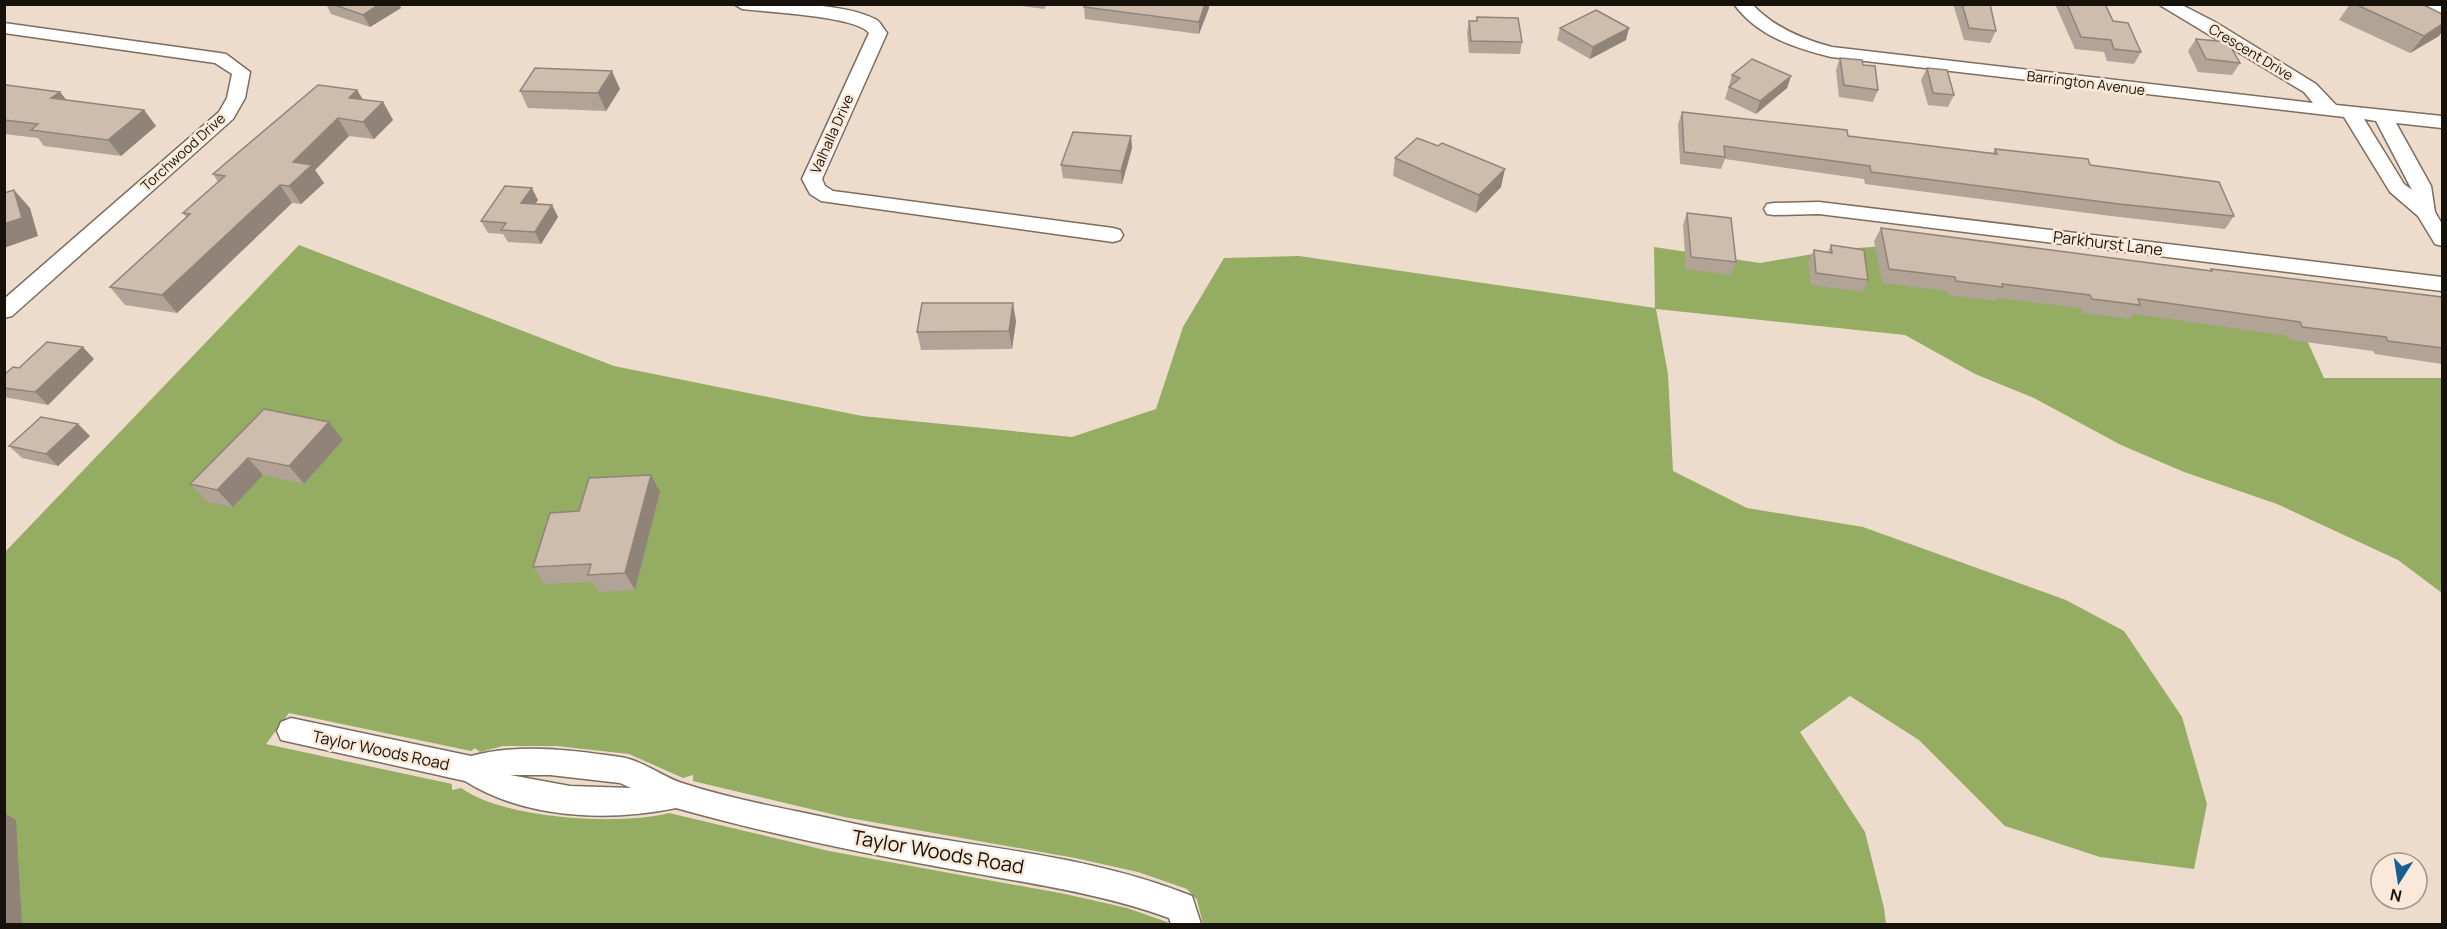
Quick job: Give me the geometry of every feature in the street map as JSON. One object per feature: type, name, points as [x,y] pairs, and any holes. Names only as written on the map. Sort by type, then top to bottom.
[{"type":"street","name":"Valhalla Drive","points":[[742,4],[843,15],[871,23],[878,33],[812,179],[817,190],[828,197],[1113,235]]},
{"type":"street","name":"Barrington Avenue","points":[[1742,4],[1764,25],[1806,46],[1831,52],[2159,92],[2442,122]]},
{"type":"street","name":"Crescent Drive","points":[[2166,4],[2208,26],[2310,88],[2329,109]]},
{"type":"street","points":[[2430,4],[2442,10]]},
{"type":"street","name":"Torchwood Drive","points":[[4,28],[220,58],[241,72],[236,99],[226,115],[4,310]]},
{"type":"street","points":[[2351,113],[2397,188],[2425,212],[2442,239]]},
{"type":"street","points":[[2383,116],[2421,186],[2425,212]]},
{"type":"street","name":"Parkhurst Lane","points":[[1774,209],[1819,208],[2442,284]]},
{"type":"street","name":"Taylor Woods Road","points":[[291,731],[471,769],[482,779],[522,792],[569,800],[622,802],[655,801],[676,795],[836,834],[1070,876],[1133,890],[1181,907],[1186,924]]},
{"type":"green space","points":[[1916,244],[2291,305],[2324,378],[2442,378],[2442,593],[2398,560],[2277,504],[2184,472],[2121,445],[2034,398],[1975,374],[1905,335],[1656,309],[1668,374],[1673,471],[1747,508],[1863,527],[2066,600],[2124,631],[2182,717],[2207,804],[2194,869],[2100,857],[2005,826],[1919,740],[1850,696],[1800,732],[1865,832],[1886,924],[1203,924],[1197,900],[1187,889],[1138,872],[1075,858],[844,817],[693,781],[693,775],[683,778],[629,754],[557,746],[503,746],[480,752],[475,748],[471,751],[289,713],[266,744],[452,784],[452,790],[461,788],[480,799],[504,807],[532,813],[592,819],[647,817],[669,813],[829,851],[1065,894],[1127,908],[1168,924],[5,924],[4,553],[299,245],[614,366],[862,416],[1072,437],[1156,409],[1183,327],[1224,258],[1299,256],[1655,308],[1654,247],[1760,263],[1842,249]]},
{"type":"building","points":[[332,4],[380,4],[363,15]]},
{"type":"building","points":[[1086,4],[1205,4],[1199,22],[1084,7]]},
{"type":"building","points":[[1962,4],[1990,4],[1996,31],[1969,28]]},
{"type":"building","points":[[2067,4],[2105,4],[2113,21],[2128,23],[2141,52],[2114,49],[2111,40],[2081,37]]},
{"type":"building","points":[[2355,4],[2422,4],[2442,14],[2442,24],[2424,36]]},
{"type":"building","points":[[1596,10],[1629,28],[1593,47],[1560,28]]},
{"type":"building","points":[[1477,17],[1518,18],[1522,42],[1471,41],[1469,21],[1477,21]]},
{"type":"building","points":[[2196,39],[2228,42],[2240,63],[2206,59]]},
{"type":"building","points":[[1840,58],[1862,60],[1863,65],[1875,66],[1878,90],[1844,85]]},
{"type":"building","points":[[1752,59],[1791,76],[1760,101],[1729,87],[1740,78],[1732,75]]},
{"type":"building","points":[[535,68],[612,71],[598,93],[520,91]]},
{"type":"building","points":[[1927,68],[1947,70],[1954,95],[1933,93]]},
{"type":"building","points":[[318,85],[357,90],[349,98],[383,102],[363,122],[338,118],[293,162],[312,165],[289,186],[280,185],[162,295],[110,287],[190,214],[183,213],[225,176],[213,174]]},
{"type":"building","points":[[4,86],[60,92],[51,98],[144,110],[108,140],[31,130],[38,124],[4,120]]},
{"type":"building","points":[[1682,112],[1847,130],[1848,136],[1997,154],[1995,149],[2088,159],[2090,165],[2219,182],[2234,216],[2119,204],[1871,172],[1870,166],[1724,146],[1725,157],[1684,152]]},
{"type":"building","points":[[1073,132],[1131,136],[1121,171],[1061,165]]},
{"type":"building","points":[[1417,138],[1438,146],[1442,143],[1505,169],[1479,195],[1395,158]]},
{"type":"building","points":[[505,186],[532,188],[521,203],[552,205],[535,232],[501,230],[506,223],[481,221]]},
{"type":"building","points":[[14,190],[22,218],[4,224],[4,193]]},
{"type":"building","points":[[1687,213],[1731,218],[1736,262],[1691,257]]},
{"type":"building","points":[[1881,228],[2212,271],[2211,269],[2442,297],[2442,348],[2388,341],[2386,337],[2302,327],[2300,322],[2138,299],[2140,305],[2092,299],[2090,295],[1956,281],[1955,277],[1889,269]]},
{"type":"building","points":[[1831,245],[1864,250],[1868,280],[1816,273],[1814,250],[1832,253]]},
{"type":"building","points":[[922,303],[1013,303],[1009,331],[917,332]]},
{"type":"building","points":[[47,342],[83,347],[35,392],[4,388],[4,375],[13,367],[19,368]]},
{"type":"building","points":[[264,409],[329,422],[289,466],[248,458],[217,490],[190,484]]},
{"type":"building","points":[[41,417],[78,424],[46,454],[9,446]]},
{"type":"building","points":[[651,475],[625,573],[588,575],[591,564],[533,567],[550,513],[579,511],[589,478]]}]
